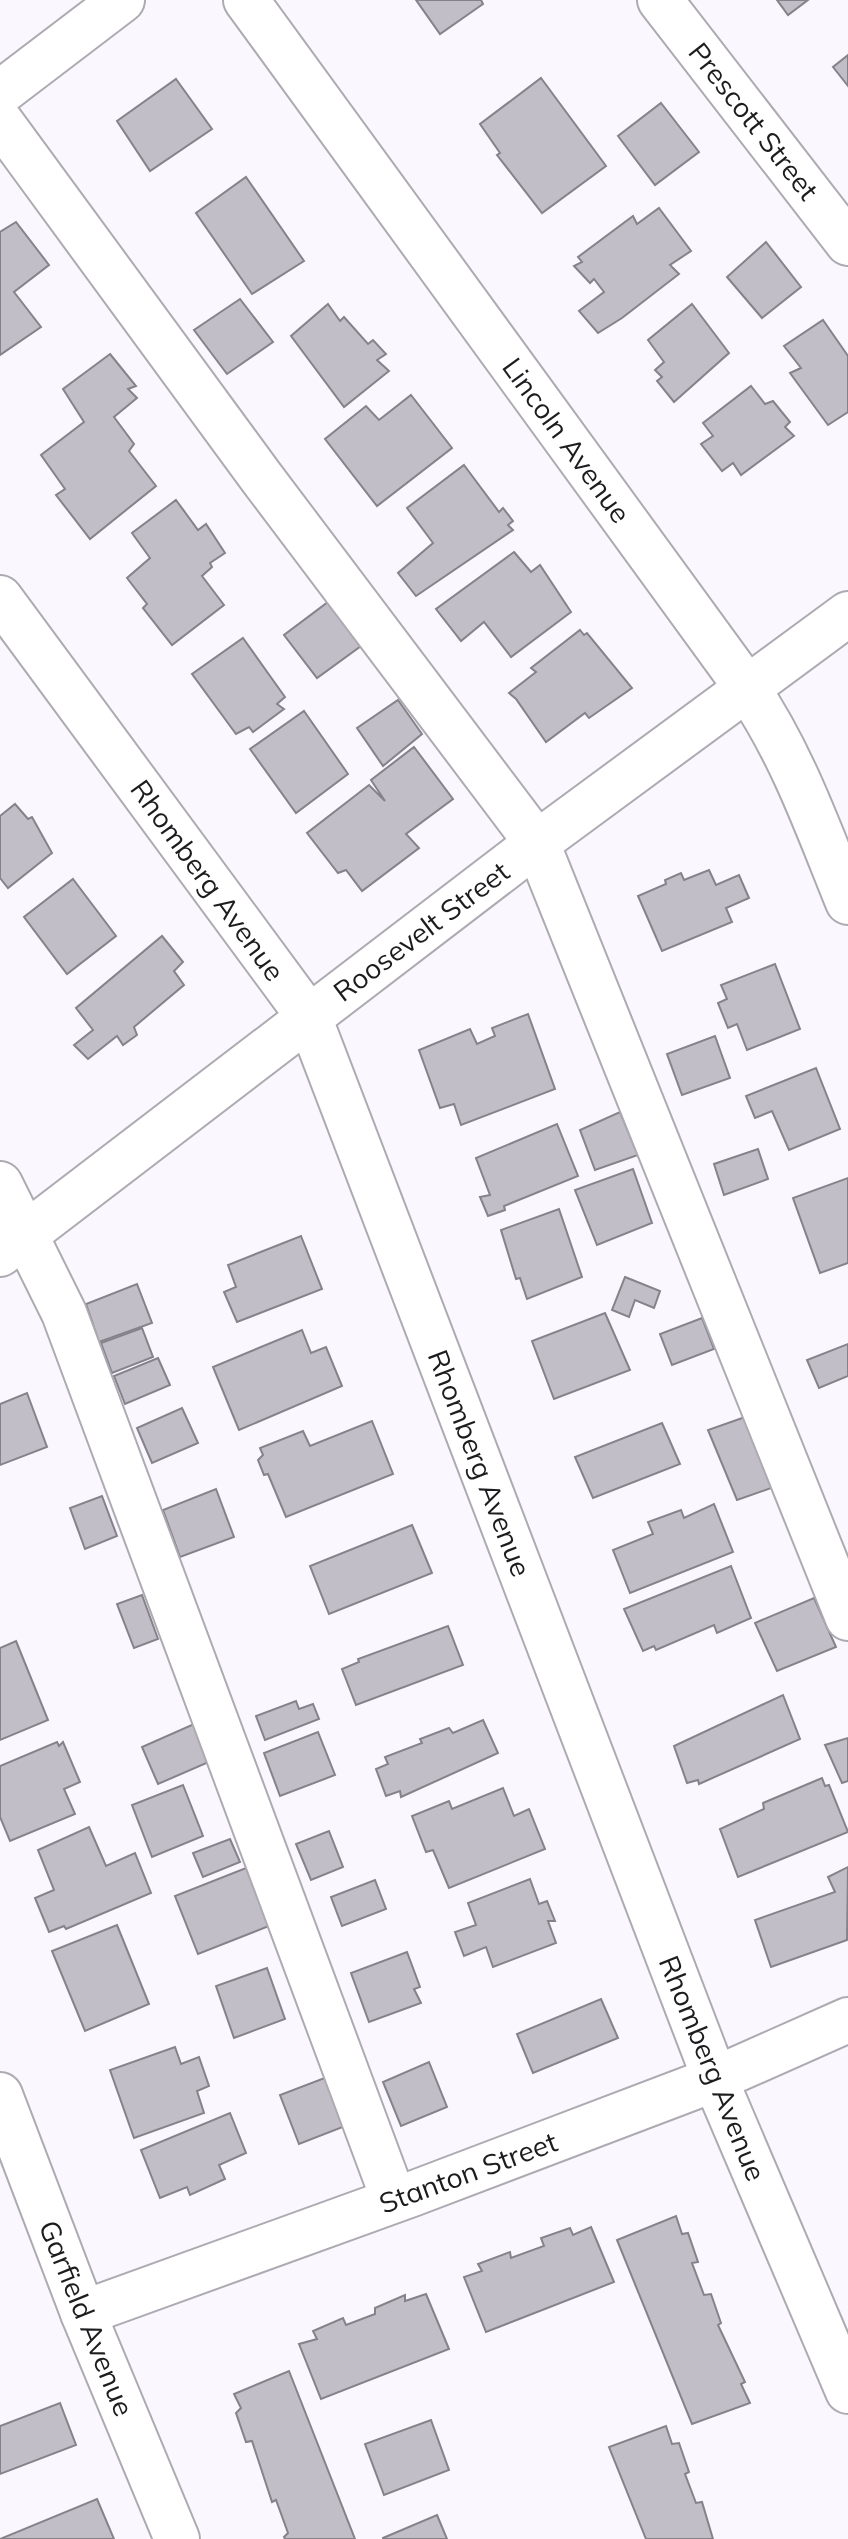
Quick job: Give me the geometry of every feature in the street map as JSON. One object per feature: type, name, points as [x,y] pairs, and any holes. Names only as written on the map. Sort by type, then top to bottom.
[{"type":"street","points":[[0,93],[122,0]]},
{"type":"street","name":"Lincoln Avenue","points":[[246,0],[773,726],[796,773],[848,902]]},
{"type":"street","name":"Prescott Street","points":[[660,0],[848,243]]},
{"type":"street","points":[[0,121],[261,477],[537,843],[848,1618]]},
{"type":"street","name":"Rhomberg Avenue","points":[[0,598],[309,1017],[715,2079],[848,2391]]},
{"type":"street","name":"Roosevelt Street","points":[[13,1244],[537,843],[848,614]]},
{"type":"street","points":[[0,1184],[13,1244],[69,1328],[394,2200]]},
{"type":"street","name":"Stanton Street","points":[[83,2313],[715,2079],[848,2020]]},
{"type":"street","name":"Garfield Avenue","points":[[0,2095],[83,2313],[177,2539]]},
{"type":"building","points":[[416,0],[481,0],[483,4],[440,34]]},
{"type":"building","points":[[777,0],[808,0],[788,15]]},
{"type":"building","points":[[848,55],[848,86],[833,67]]},
{"type":"building","points":[[541,78],[606,166],[542,213],[497,155],[500,153],[480,124]]},
{"type":"building","points":[[176,79],[212,129],[150,171],[117,121]]},
{"type":"building","points":[[661,103],[699,152],[655,185],[618,136]]},
{"type":"building","points":[[246,177],[304,261],[252,294],[196,213]]},
{"type":"building","points":[[659,208],[691,251],[670,265],[679,274],[598,333],[579,311],[604,292],[594,279],[590,283],[574,266],[582,262],[578,257],[633,216],[637,224]]},
{"type":"building","points":[[16,222],[49,265],[14,292],[41,327],[0,355],[0,232]]},
{"type":"building","points":[[766,242],[801,287],[762,318],[727,277]]},
{"type":"building","points":[[240,299],[273,342],[227,374],[194,330]]},
{"type":"building","points":[[328,304],[340,321],[344,317],[368,344],[373,340],[386,354],[377,360],[389,371],[344,407],[291,336]]},
{"type":"building","points":[[692,304],[729,353],[674,402],[657,381],[662,377],[655,370],[664,362],[648,340]]},
{"type":"building","points":[[823,320],[848,356],[848,412],[828,425],[790,373],[801,368],[784,346]]},
{"type":"building","points":[[110,354],[136,386],[128,389],[137,398],[114,417],[134,444],[129,451],[156,486],[90,539],[56,495],[65,489],[41,455],[84,422],[63,389]]},
{"type":"building","points":[[751,386],[765,404],[773,401],[790,422],[785,427],[794,436],[741,475],[733,463],[722,471],[701,444],[713,436],[703,423]]},
{"type":"building","points":[[411,395],[452,448],[377,506],[325,439],[366,406],[379,420]]},
{"type":"building","points":[[464,465],[499,512],[503,508],[513,521],[508,525],[513,530],[416,596],[398,573],[433,543],[407,508]]},
{"type":"building","points":[[176,500],[198,530],[206,524],[225,553],[210,563],[212,567],[202,576],[224,605],[172,645],[143,608],[147,604],[127,578],[150,558],[132,533]]},
{"type":"building","points":[[514,552],[531,572],[540,565],[571,612],[511,657],[484,622],[461,641],[436,609]]},
{"type":"building","points":[[328,602],[361,646],[317,678],[284,635]]},
{"type":"building","points":[[580,630],[584,635],[587,633],[632,688],[589,718],[585,713],[546,742],[509,693],[536,672],[531,668]]},
{"type":"building","points":[[243,638],[285,697],[277,704],[284,709],[253,732],[249,727],[236,734],[192,674]]},
{"type":"building","points":[[398,700],[422,734],[383,766],[357,728]]},
{"type":"building","points":[[304,711],[348,774],[296,813],[250,749]]},
{"type":"building","points":[[414,747],[453,799],[406,834],[419,848],[362,891],[346,870],[338,873],[307,833],[369,785],[385,801],[371,780]]},
{"type":"building","points":[[15,804],[28,819],[32,817],[52,853],[8,888],[0,878],[0,816]]},
{"type":"building","points":[[709,870],[716,885],[739,875],[749,898],[726,908],[732,922],[662,951],[638,896],[666,884],[665,880],[681,873],[684,880]]},
{"type":"building","points":[[73,879],[116,936],[67,974],[24,917]]},
{"type":"building","points":[[162,936],[183,962],[174,971],[184,985],[134,1027],[137,1035],[123,1045],[117,1036],[88,1059],[74,1045],[93,1030],[76,1008]]},
{"type":"building","points":[[775,964],[800,1029],[747,1050],[737,1024],[728,1028],[718,1003],[727,999],[721,985]]},
{"type":"building","points":[[528,1014],[555,1089],[461,1125],[454,1104],[440,1108],[419,1050],[470,1029],[477,1044],[495,1036],[492,1028]]},
{"type":"building","points":[[715,1036],[730,1078],[682,1095],[667,1054]]},
{"type":"building","points":[[816,1068],[840,1129],[789,1150],[772,1111],[755,1118],[746,1096]]},
{"type":"building","points":[[620,1112],[638,1155],[595,1170],[580,1130]]},
{"type":"building","points":[[557,1124],[578,1176],[504,1206],[505,1210],[488,1216],[480,1197],[490,1195],[476,1158]]},
{"type":"building","points":[[758,1149],[768,1179],[724,1195],[714,1164]]},
{"type":"building","points":[[633,1169],[652,1223],[597,1245],[575,1190]]},
{"type":"building","points":[[848,1178],[848,1263],[820,1273],[793,1198]]},
{"type":"building","points":[[559,1209],[582,1277],[527,1299],[520,1278],[516,1279],[501,1230]]},
{"type":"building","points":[[301,1236],[322,1289],[237,1322],[224,1292],[236,1287],[228,1265]]},
{"type":"building","points":[[625,1277],[660,1291],[654,1308],[635,1300],[629,1317],[612,1310]]},
{"type":"building","points":[[137,1284],[152,1323],[99,1342],[86,1304]]},
{"type":"building","points":[[605,1313],[630,1370],[554,1399],[532,1341]]},
{"type":"building","points":[[702,1318],[714,1349],[672,1365],[660,1334]]},
{"type":"building","points":[[142,1328],[153,1357],[112,1373],[101,1343]]},
{"type":"building","points":[[302,1330],[311,1353],[326,1347],[342,1386],[239,1430],[213,1367]]},
{"type":"building","points":[[848,1344],[848,1376],[819,1388],[807,1360]]},
{"type":"building","points":[[158,1358],[170,1385],[125,1404],[114,1376]]},
{"type":"building","points":[[27,1393],[47,1447],[0,1465],[0,1404]]},
{"type":"building","points":[[182,1408],[198,1443],[152,1463],[137,1428]]},
{"type":"building","points":[[745,1417],[774,1487],[737,1500],[708,1430]]},
{"type":"building","points":[[372,1421],[393,1474],[286,1517],[268,1474],[264,1475],[258,1460],[263,1455],[260,1448],[303,1431],[310,1446]]},
{"type":"building","points":[[662,1423],[680,1464],[593,1498],[575,1457]]},
{"type":"building","points":[[216,1489],[234,1537],[180,1557],[163,1510]]},
{"type":"building","points":[[102,1496],[117,1536],[85,1549],[70,1508]]},
{"type":"building","points":[[714,1504],[733,1552],[630,1593],[613,1550],[653,1534],[648,1522],[681,1510],[684,1518]]},
{"type":"building","points":[[412,1525],[432,1573],[329,1614],[310,1566]]},
{"type":"building","points":[[731,1566],[751,1618],[717,1633],[714,1625],[656,1650],[654,1646],[643,1651],[624,1609]]},
{"type":"building","points":[[142,1595],[158,1639],[134,1648],[117,1604]]},
{"type":"building","points":[[814,1598],[836,1647],[777,1671],[755,1623]]},
{"type":"building","points":[[448,1626],[463,1665],[356,1705],[342,1669],[359,1662],[358,1659]]},
{"type":"building","points":[[16,1641],[48,1720],[0,1740],[0,1648]]},
{"type":"building","points":[[783,1695],[800,1739],[699,1784],[698,1780],[687,1783],[674,1746]]},
{"type":"building","points":[[296,1701],[299,1709],[313,1704],[319,1719],[265,1740],[256,1716]]},
{"type":"building","points":[[483,1720],[498,1753],[401,1797],[400,1791],[386,1796],[376,1769],[388,1764],[385,1757],[422,1743],[420,1739],[449,1728],[453,1733]]},
{"type":"building","points":[[194,1724],[211,1761],[158,1784],[142,1747]]},
{"type":"building","points":[[318,1732],[335,1775],[280,1796],[264,1753]]},
{"type":"building","points":[[848,1738],[848,1781],[842,1783],[825,1745]]},
{"type":"building","points":[[57,1742],[59,1746],[63,1742],[80,1782],[64,1789],[75,1814],[10,1841],[0,1817],[0,1766]]},
{"type":"building","points":[[822,1778],[825,1786],[829,1785],[848,1832],[738,1877],[720,1829],[764,1809],[763,1803]]},
{"type":"building","points":[[183,1785],[203,1836],[152,1857],[132,1805]]},
{"type":"building","points":[[503,1788],[514,1816],[529,1809],[545,1849],[449,1888],[433,1850],[426,1852],[412,1816],[449,1801],[452,1809]]},
{"type":"building","points":[[89,1827],[106,1866],[135,1853],[151,1893],[66,1929],[64,1926],[49,1932],[35,1898],[54,1890],[38,1850]]},
{"type":"building","points":[[329,1831],[343,1867],[311,1880],[296,1844]]},
{"type":"building","points":[[230,1839],[240,1862],[203,1877],[193,1853]]},
{"type":"building","points":[[848,1867],[847,1940],[771,1967],[755,1920],[835,1892],[828,1877]]},
{"type":"building","points":[[246,1868],[269,1926],[198,1954],[175,1896]]},
{"type":"building","points":[[530,1879],[539,1904],[547,1901],[555,1921],[548,1921],[556,1943],[493,1967],[486,1947],[464,1956],[455,1932],[476,1925],[468,1903]]},
{"type":"building","points":[[375,1880],[386,1909],[342,1926],[331,1897]]},
{"type":"building","points":[[117,1925],[149,2004],[85,2031],[52,1951]]},
{"type":"building","points":[[407,1952],[420,1987],[414,1989],[421,2003],[369,2022],[351,1973]]},
{"type":"building","points":[[267,1968],[285,2019],[234,2038],[216,1986]]},
{"type":"building","points":[[601,1999],[618,2038],[533,2073],[517,2034]]},
{"type":"building","points":[[175,2047],[181,2064],[199,2057],[209,2086],[197,2091],[204,2113],[134,2138],[110,2070]]},
{"type":"building","points":[[429,2062],[447,2107],[401,2126],[383,2082]]},
{"type":"building","points":[[335,2074],[353,2123],[299,2144],[280,2095]]},
{"type":"building","points":[[230,2113],[246,2153],[219,2165],[225,2179],[190,2195],[187,2187],[160,2198],[141,2150]]},
{"type":"building","points":[[676,2216],[682,2234],[688,2233],[698,2262],[692,2263],[704,2295],[711,2294],[721,2323],[718,2325],[745,2382],[741,2384],[750,2403],[692,2424],[617,2240]]},
{"type":"building","points":[[591,2227],[614,2282],[486,2332],[464,2277],[482,2271],[478,2264],[510,2252],[511,2258],[544,2246],[541,2238],[570,2228],[573,2235]]},
{"type":"building","points":[[426,2294],[449,2349],[321,2399],[299,2344],[317,2339],[313,2331],[343,2318],[346,2325],[375,2314],[375,2308],[405,2295],[405,2301]]},
{"type":"building","points":[[289,2371],[355,2539],[285,2539],[288,2533],[276,2500],[272,2502],[252,2441],[246,2442],[236,2413],[241,2408],[234,2394]]},
{"type":"building","points":[[60,2403],[76,2445],[0,2474],[0,2426]]},
{"type":"building","points":[[431,2420],[449,2470],[384,2495],[365,2444]]},
{"type":"building","points":[[666,2426],[672,2444],[679,2443],[689,2472],[685,2474],[696,2503],[702,2502],[713,2539],[646,2539],[609,2447]]},
{"type":"building","points":[[97,2499],[114,2539],[0,2539]]},
{"type":"building","points":[[437,2515],[447,2539],[383,2539],[383,2538]]}]
